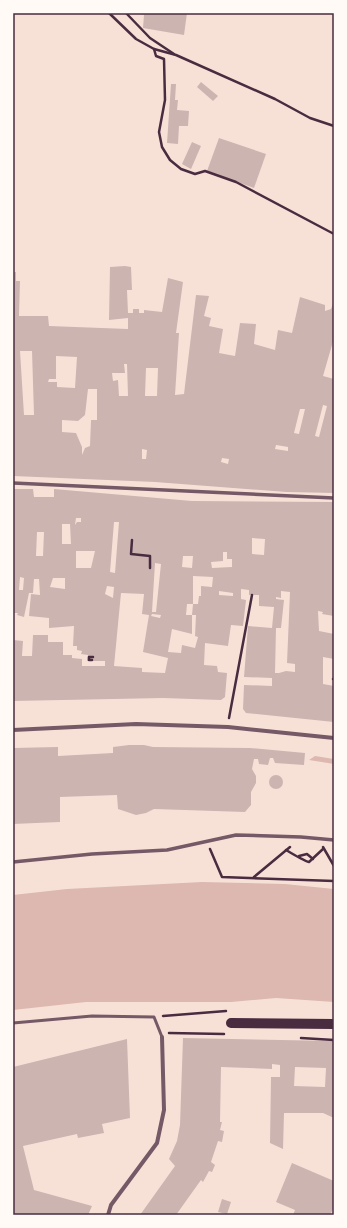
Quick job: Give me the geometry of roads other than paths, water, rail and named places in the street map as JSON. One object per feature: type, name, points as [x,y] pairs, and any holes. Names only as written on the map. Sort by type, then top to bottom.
[{"type":"main road","points":[[231,1023],[334,1024]]},
{"type":"street","points":[[13,483],[334,498]]},
{"type":"street","points":[[13,730],[136,724],[228,727],[334,738]]},
{"type":"street","points":[[13,862],[92,854],[167,850],[236,835],[301,837],[334,840]]},
{"type":"street","points":[[108,1215],[111,1205],[157,1143],[164,1110],[162,1037]]},
{"type":"lane","points":[[13,1023],[92,1016],[154,1017],[162,1037]]}]
